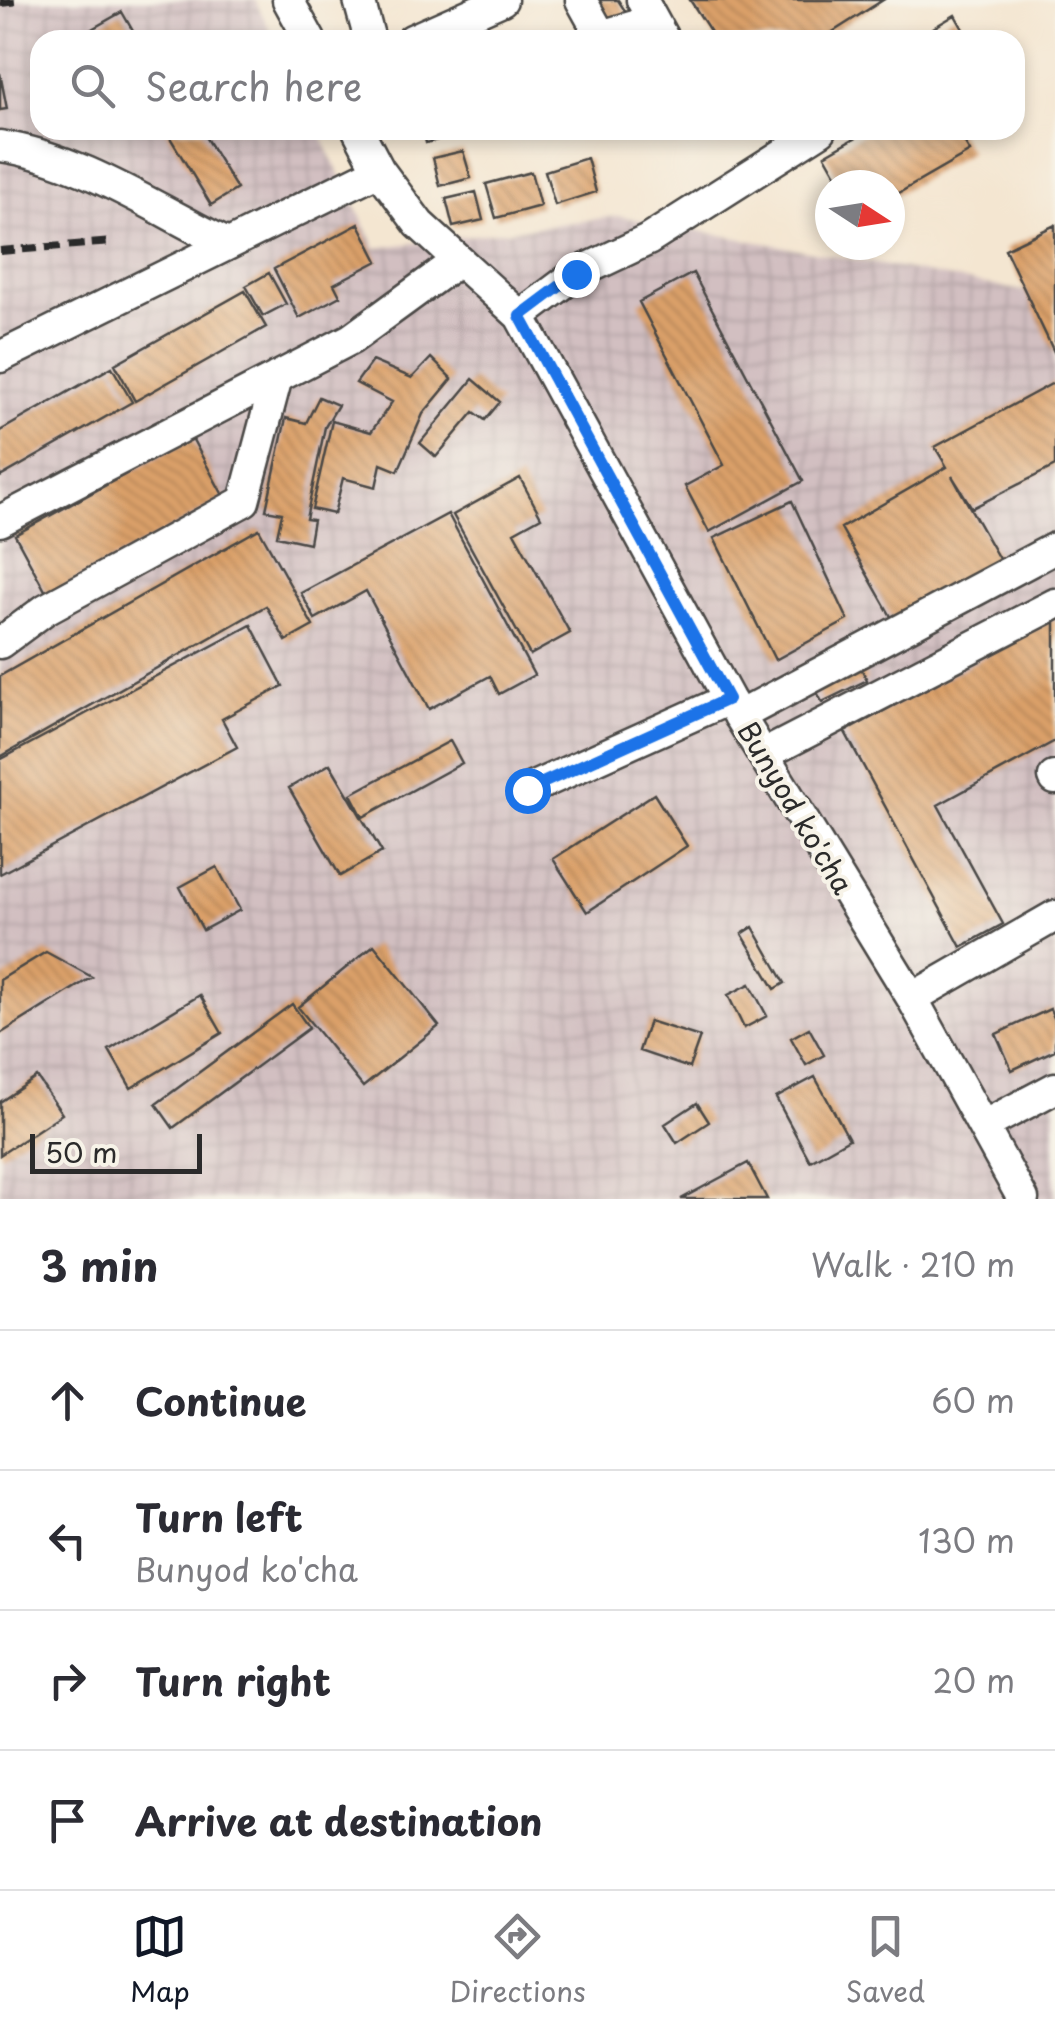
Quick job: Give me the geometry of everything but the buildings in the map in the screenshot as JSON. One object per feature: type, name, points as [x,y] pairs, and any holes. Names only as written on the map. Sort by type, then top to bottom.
[{"type":"street","points":[[288,0],[304,30]]},
{"type":"street","points":[[359,0],[367,30]]},
{"type":"street","points":[[434,30],[502,0]]},
{"type":"street","points":[[581,0],[598,30]]},
{"type":"street","points":[[620,30],[653,20]]},
{"type":"street","name":"Bunyod ko'cha","points":[[363,140],[379,170],[419,224],[520,316],[734,708],[912,998],[1024,1199]]},
{"type":"street","points":[[520,316],[576,274],[648,240],[805,140]]},
{"type":"street","points":[[0,146],[29,150],[70,166],[225,243]]},
{"type":"street","points":[[0,357],[379,170]]},
{"type":"street","points":[[0,521],[351,339],[458,261]]},
{"type":"street","points":[[0,642],[46,609],[244,502],[277,378]]},
{"type":"street","points":[[527,790],[734,708],[1055,548]]},
{"type":"street","points":[[763,755],[1055,604]]},
{"type":"street","points":[[912,998],[1055,916]]},
{"type":"street","points":[[983,1126],[1055,1088]]},
{"type":"shaded area","points":[[0,0],[255,0],[270,30],[30,30],[30,140],[323,140],[376,248],[619,216],[815,252],[815,260],[856,260],[1055,297],[1055,1199],[0,1199]]},
{"type":"railway","points":[[0,3],[21,1]]},
{"type":"railway","points":[[0,251],[112,242]]},
{"type":"route","points":[[527,790],[728,699],[520,316],[576,274]]}]
